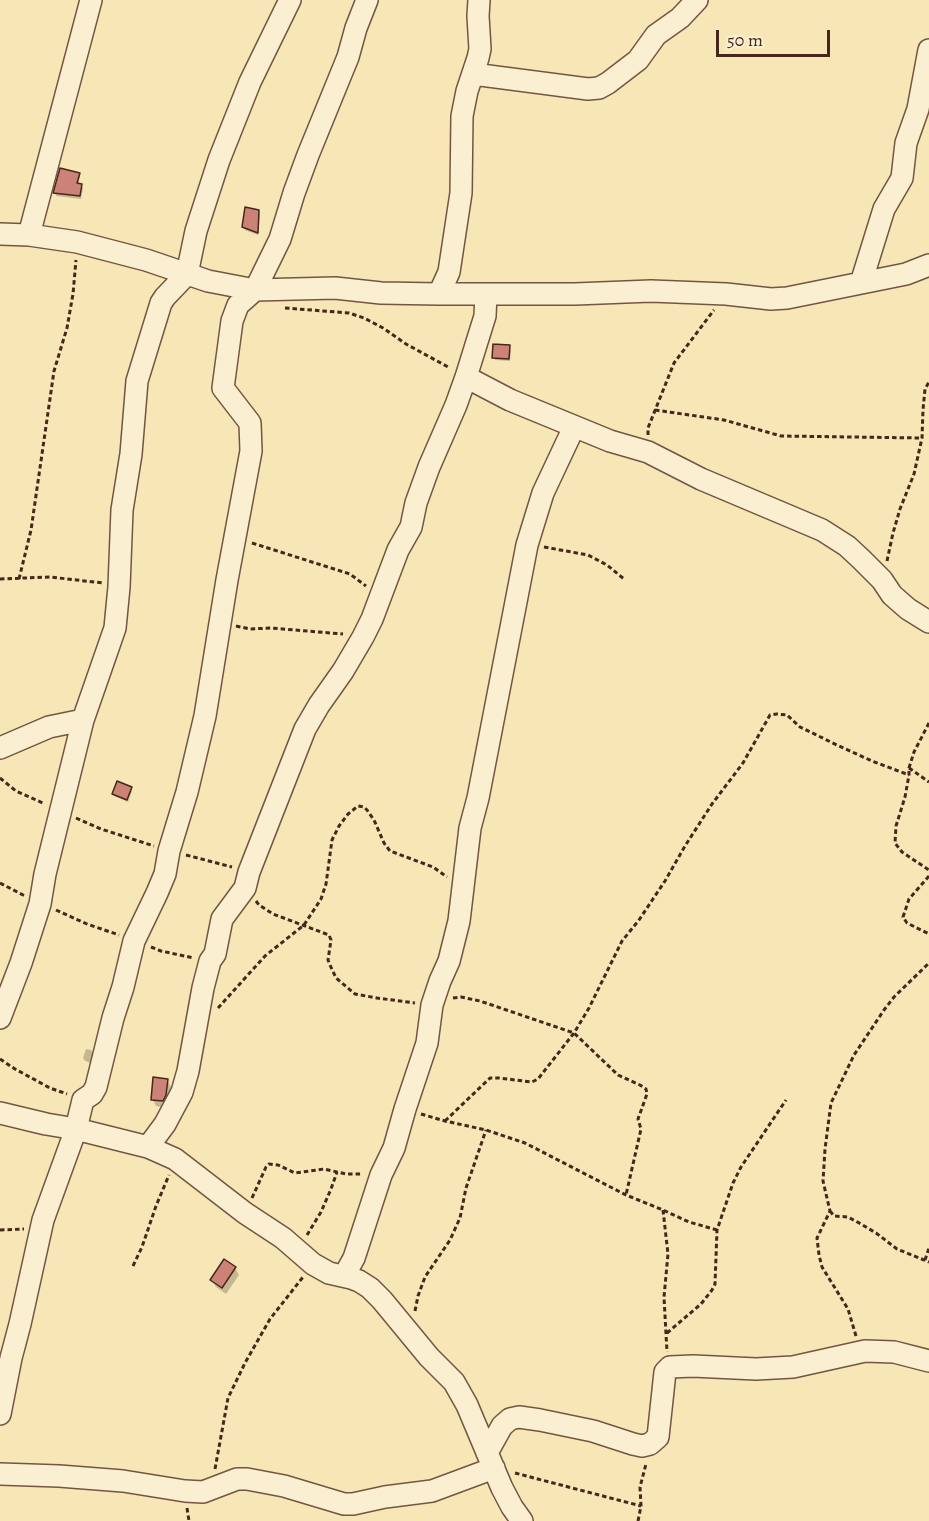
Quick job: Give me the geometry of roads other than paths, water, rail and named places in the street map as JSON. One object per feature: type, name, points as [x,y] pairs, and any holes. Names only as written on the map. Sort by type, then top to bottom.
[{"type":"street","points":[[29,235],[91,0]]},
{"type":"street","points":[[0,1018],[40,904],[45,874],[83,720],[115,628],[122,510],[131,454],[136,381],[161,303],[187,274],[196,231],[219,160],[250,82],[290,0]]},
{"type":"street","points":[[0,1414],[10,1358],[20,1324],[43,1220],[76,1128],[83,1100],[96,1088],[134,940],[165,874],[188,792],[205,716],[251,451],[249,423],[224,388],[232,321],[238,305],[255,290],[280,239],[305,165],[348,57],[367,0]]},
{"type":"street","points":[[439,294],[449,272],[462,182],[462,116],[480,49],[479,0]]},
{"type":"street","points":[[473,74],[588,89],[599,88],[638,60],[656,35],[680,18],[697,0]]},
{"type":"street","points":[[861,283],[884,209],[902,178],[906,143],[918,110],[929,50]]},
{"type":"street","points":[[0,234],[29,235],[77,242],[146,260],[208,280],[255,290],[335,288],[381,293],[439,294],[651,291],[726,294],[771,299],[787,298],[906,274],[929,265]]},
{"type":"street","points":[[148,1147],[165,1124],[182,1092],[203,988],[210,961],[215,954],[222,919],[245,888],[249,872],[305,729],[363,637],[398,550],[411,527],[416,503],[429,467],[466,377],[485,316],[486,294]]},
{"type":"street","points":[[466,377],[510,400],[610,441],[648,452],[701,479],[822,530],[847,546],[882,580],[892,595],[908,609],[929,622]]},
{"type":"street","points":[[344,1276],[354,1258],[381,1175],[394,1148],[426,1043],[432,1005],[449,961],[459,921],[470,828],[478,798],[527,545],[543,493],[574,427]]},
{"type":"street","points":[[0,748],[49,727],[83,720]]},
{"type":"street","points":[[0,1113],[46,1124],[76,1128],[148,1147],[175,1159],[245,1213],[283,1238],[313,1264],[329,1273],[359,1281],[370,1288],[453,1382],[467,1405],[512,1507],[522,1521]]},
{"type":"street","points":[[0,1474],[123,1481],[203,1492],[237,1479],[247,1479],[284,1486],[344,1504],[353,1504],[432,1491],[490,1460],[502,1426],[510,1419],[519,1417],[593,1431],[642,1446],[650,1444],[658,1437],[665,1375],[667,1369],[672,1366],[744,1369],[793,1367],[859,1352],[877,1351],[894,1352],[929,1361]]}]
